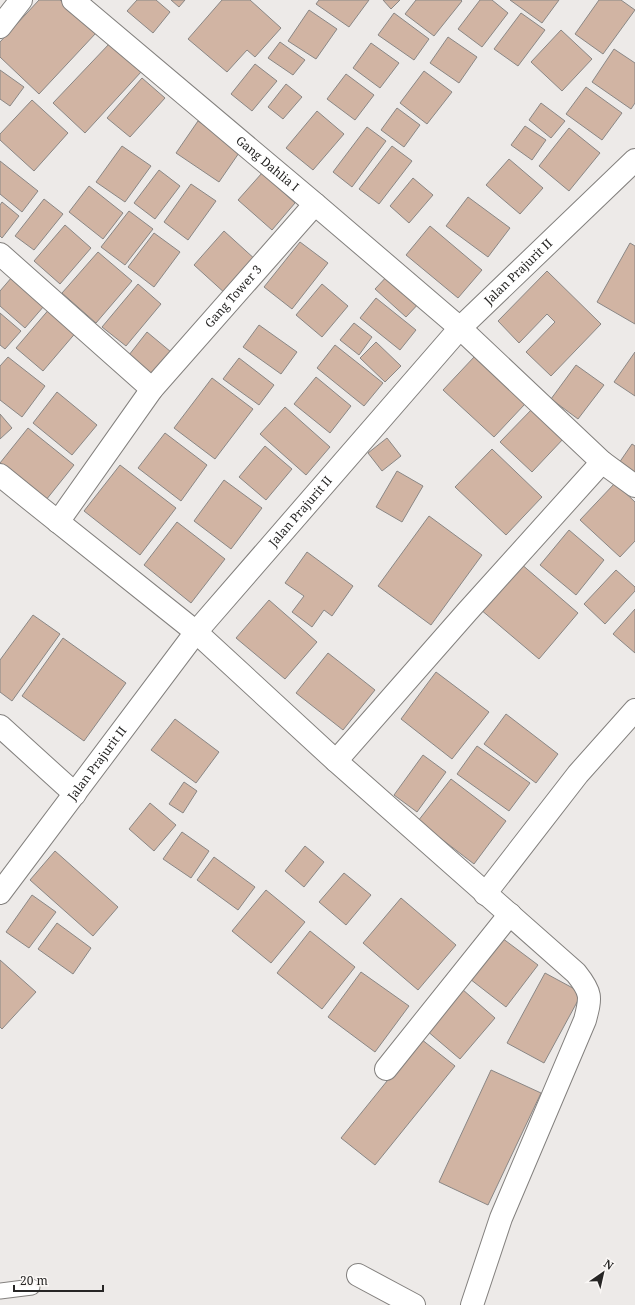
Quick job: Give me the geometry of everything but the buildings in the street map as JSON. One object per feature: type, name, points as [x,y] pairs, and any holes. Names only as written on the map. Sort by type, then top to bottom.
[{"type":"street","points":[[0,27],[21,0]]},
{"type":"street","name":"Gang Dahlia I","points":[[73,0],[316,204],[460,328],[602,462],[635,486]]},
{"type":"street","name":"Jalan Prajurit II","points":[[0,893],[196,632],[460,328],[635,160]]},
{"type":"street","name":"Gang Tower 3","points":[[58,522],[152,389],[316,204]]},
{"type":"street","points":[[0,254],[152,389]]},
{"type":"street","points":[[336,761],[466,613],[602,462]]},
{"type":"street","points":[[0,474],[196,632],[336,761],[576,973],[585,985],[590,997],[585,1020],[501,1218],[472,1305]]},
{"type":"street","points":[[485,894],[578,774],[635,710]]},
{"type":"street","points":[[0,726],[75,794]]},
{"type":"street","points":[[386,1069],[510,914]]},
{"type":"street","points":[[358,1275],[414,1305]]},
{"type":"lane","points":[[0,1291],[32,1287]]}]
